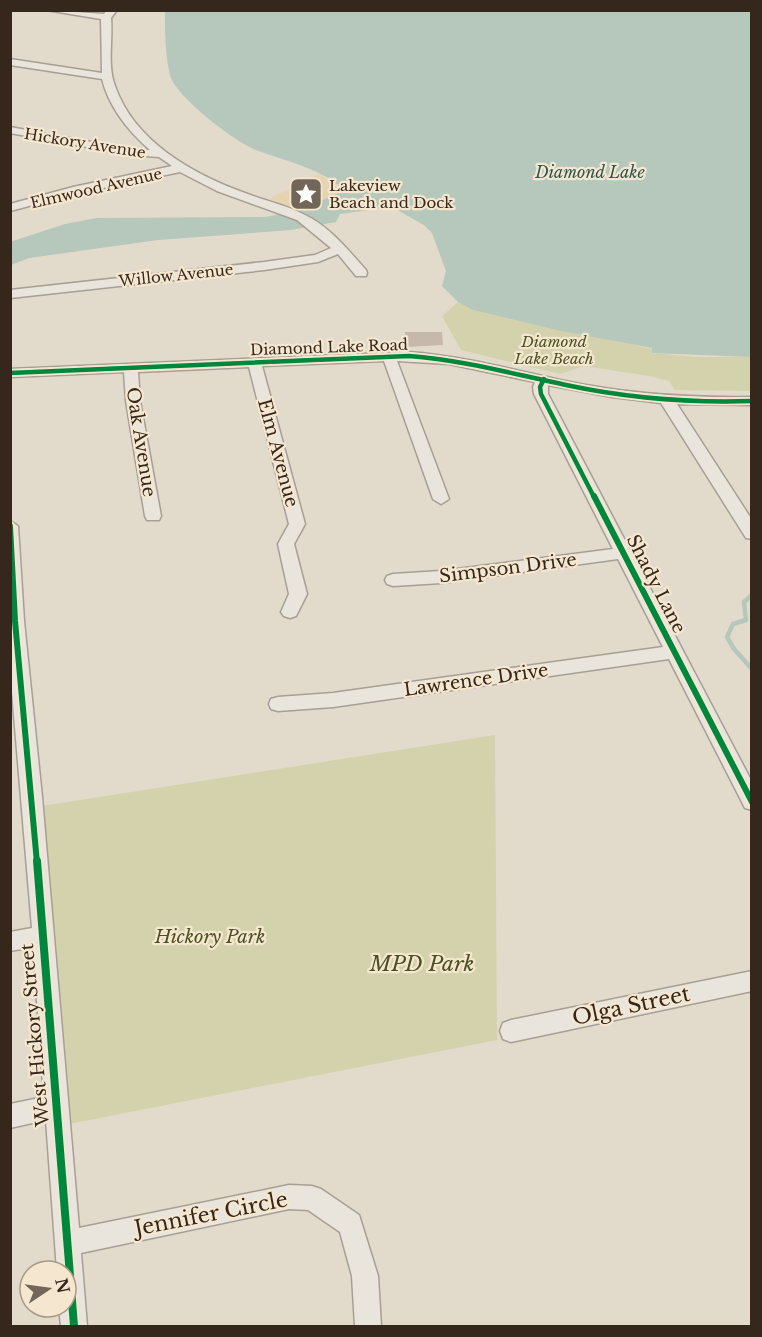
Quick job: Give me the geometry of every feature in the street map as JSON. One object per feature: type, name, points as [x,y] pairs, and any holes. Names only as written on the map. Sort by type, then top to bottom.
[{"type":"street","points":[[50,10],[110,14],[109,85],[123,112],[160,154],[181,168],[239,196],[284,210],[316,228],[361,273]]},
{"type":"street","points":[[10,62],[108,77]]},
{"type":"street","name":"Hickory Avenue","points":[[10,130],[130,152],[160,154]]},
{"type":"street","name":"Elmwood Avenue","points":[[10,208],[73,191],[181,168]]},
{"type":"street","name":"Willow Avenue","points":[[10,294],[264,266],[318,258],[339,249]]},
{"type":"street","points":[[389,357],[441,499]]},
{"type":"street","name":"Diamond Lake Road","points":[[10,373],[389,357],[464,361],[611,393],[666,399],[752,401]]},
{"type":"street","name":"Elm Avenue","points":[[254,361],[297,524],[286,544],[298,594],[290,612]]},
{"type":"street","name":"Oak Avenue","points":[[132,367],[130,377],[133,401],[153,516]]},
{"type":"street","name":"Shady Lane","points":[[544,380],[540,387],[541,394],[752,802]]},
{"type":"street","points":[[666,399],[752,534]]},
{"type":"street","name":"West Hickory Street","points":[[10,526],[13,621],[32,797],[74,1326]]},
{"type":"street","name":"Simpson Drive","points":[[393,580],[441,577],[623,553]]},
{"type":"street","name":"Lawrence Drive","points":[[278,704],[333,700],[673,652]]},
{"type":"street","points":[[10,942],[42,936]]},
{"type":"street","name":"Olga Street","points":[[511,1031],[752,981]]},
{"type":"street","points":[[10,1116],[56,1106]]},
{"type":"street","name":"Jennifer Circle","points":[[69,1243],[289,1197],[312,1198],[350,1224],[365,1276],[368,1326]]},
{"type":"green space","name":"Diamond Lake Beach","points":[[458,302],[474,310],[652,349],[652,353],[697,357],[751,357],[751,391],[675,390],[669,381],[584,366],[560,374],[461,350],[442,316]]},
{"type":"green space","name":"Hickory Park","points":[[495,735],[497,1040],[69,1124],[42,806]]},
{"type":"sand","name":"Lakeview Beach and Dock","points":[[319,174],[344,190],[306,207],[293,208],[269,199]]},
{"type":"water","name":"Diamond Lake","points":[[165,11],[751,11],[751,357],[652,353],[652,348],[561,331],[473,310],[458,302],[442,286],[446,271],[432,233],[424,225],[392,207],[340,214],[336,222],[291,230],[158,240],[29,258],[11,265],[10,242],[65,224],[97,218],[266,217],[301,210],[344,190],[325,176],[246,145],[194,106],[174,84],[170,75],[166,51]]},
{"type":"building","points":[[405,332],[442,332],[443,345],[406,347]]},
{"type":"waterway","points":[[752,595],[744,602],[746,620],[733,624],[727,637],[734,649],[752,669]]},
{"type":"cycle path","points":[[10,373],[409,356],[468,363],[612,393],[682,400],[752,401]]},
{"type":"cycle path","points":[[544,379],[540,387],[541,394],[752,802]]},
{"type":"cycle path","points":[[10,526],[15,621],[32,797],[74,1326]]},
{"type":"place","name":"Lakeview Beach and Dock","points":[[306,194]]},
{"type":"park label","name":"MPD Park","points":[[422,964]]}]
